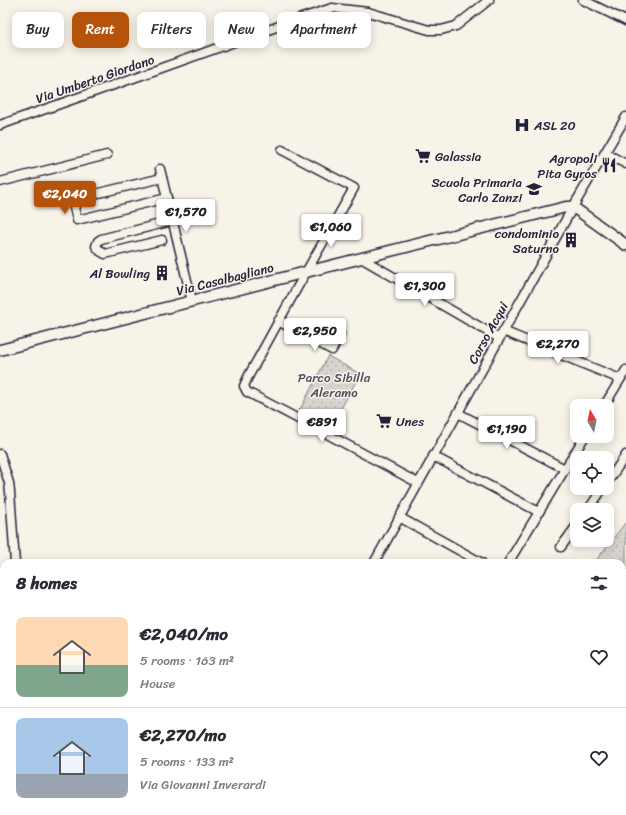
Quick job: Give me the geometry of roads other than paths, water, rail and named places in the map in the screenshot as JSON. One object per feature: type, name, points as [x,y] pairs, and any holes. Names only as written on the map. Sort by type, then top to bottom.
[{"type":"main road","name":"Via Casalbagliano","points":[[0,350],[361,258],[566,207],[573,207]]},
{"type":"main road","points":[[573,207],[626,245]]},
{"type":"street","name":"Via Umberto Giordano","points":[[0,125],[332,8],[368,12],[429,30],[442,30],[456,26],[489,0]]},
{"type":"street","points":[[582,0],[626,21]]},
{"type":"street","name":"Corso Acqui","points":[[376,559],[573,207],[626,117]]},
{"type":"street","points":[[282,150],[354,188],[278,321],[244,386],[247,392],[418,483]]},
{"type":"street","points":[[605,153],[626,164]]},
{"type":"street","points":[[0,182],[108,155]]},
{"type":"street","points":[[160,169],[192,301]]},
{"type":"street","points":[[162,178],[82,197],[74,207],[77,220],[167,198]]},
{"type":"street","points":[[162,240],[105,254],[96,246],[98,241],[101,239],[172,221]]},
{"type":"street","points":[[361,258],[501,335],[623,379]]},
{"type":"street","points":[[278,321],[332,350],[340,334]]},
{"type":"street","points":[[613,399],[626,370]]},
{"type":"street","points":[[609,399],[623,379]]},
{"type":"street","points":[[458,413],[565,469]]},
{"type":"street","points":[[510,559],[581,443]]},
{"type":"street","points":[[0,454],[9,483],[15,559]]},
{"type":"street","points":[[433,456],[539,512]]},
{"type":"street","points":[[614,473],[626,456]]},
{"type":"street","points":[[515,559],[570,469]]},
{"type":"street","points":[[399,517],[475,559]]},
{"type":"street","points":[[561,547],[570,535]]},
{"type":"place","name":"ASL 20","points":[[522,125]]},
{"type":"place","name":"Galassia","points":[[423,156]]},
{"type":"place","name":"Agropoli Pita Gyros","points":[[609,165]]},
{"type":"place","name":"Scuola Primaria Carlo Zanzi","points":[[534,189]]},
{"type":"place","name":"condominio Saturno","points":[[571,240]]},
{"type":"place","name":"Al Bowling","points":[[162,273]]},
{"type":"place","name":"Unes","points":[[384,421]]},
{"type":"park label","name":"Parco Sibilla Aleramo","points":[[334,384]]}]
